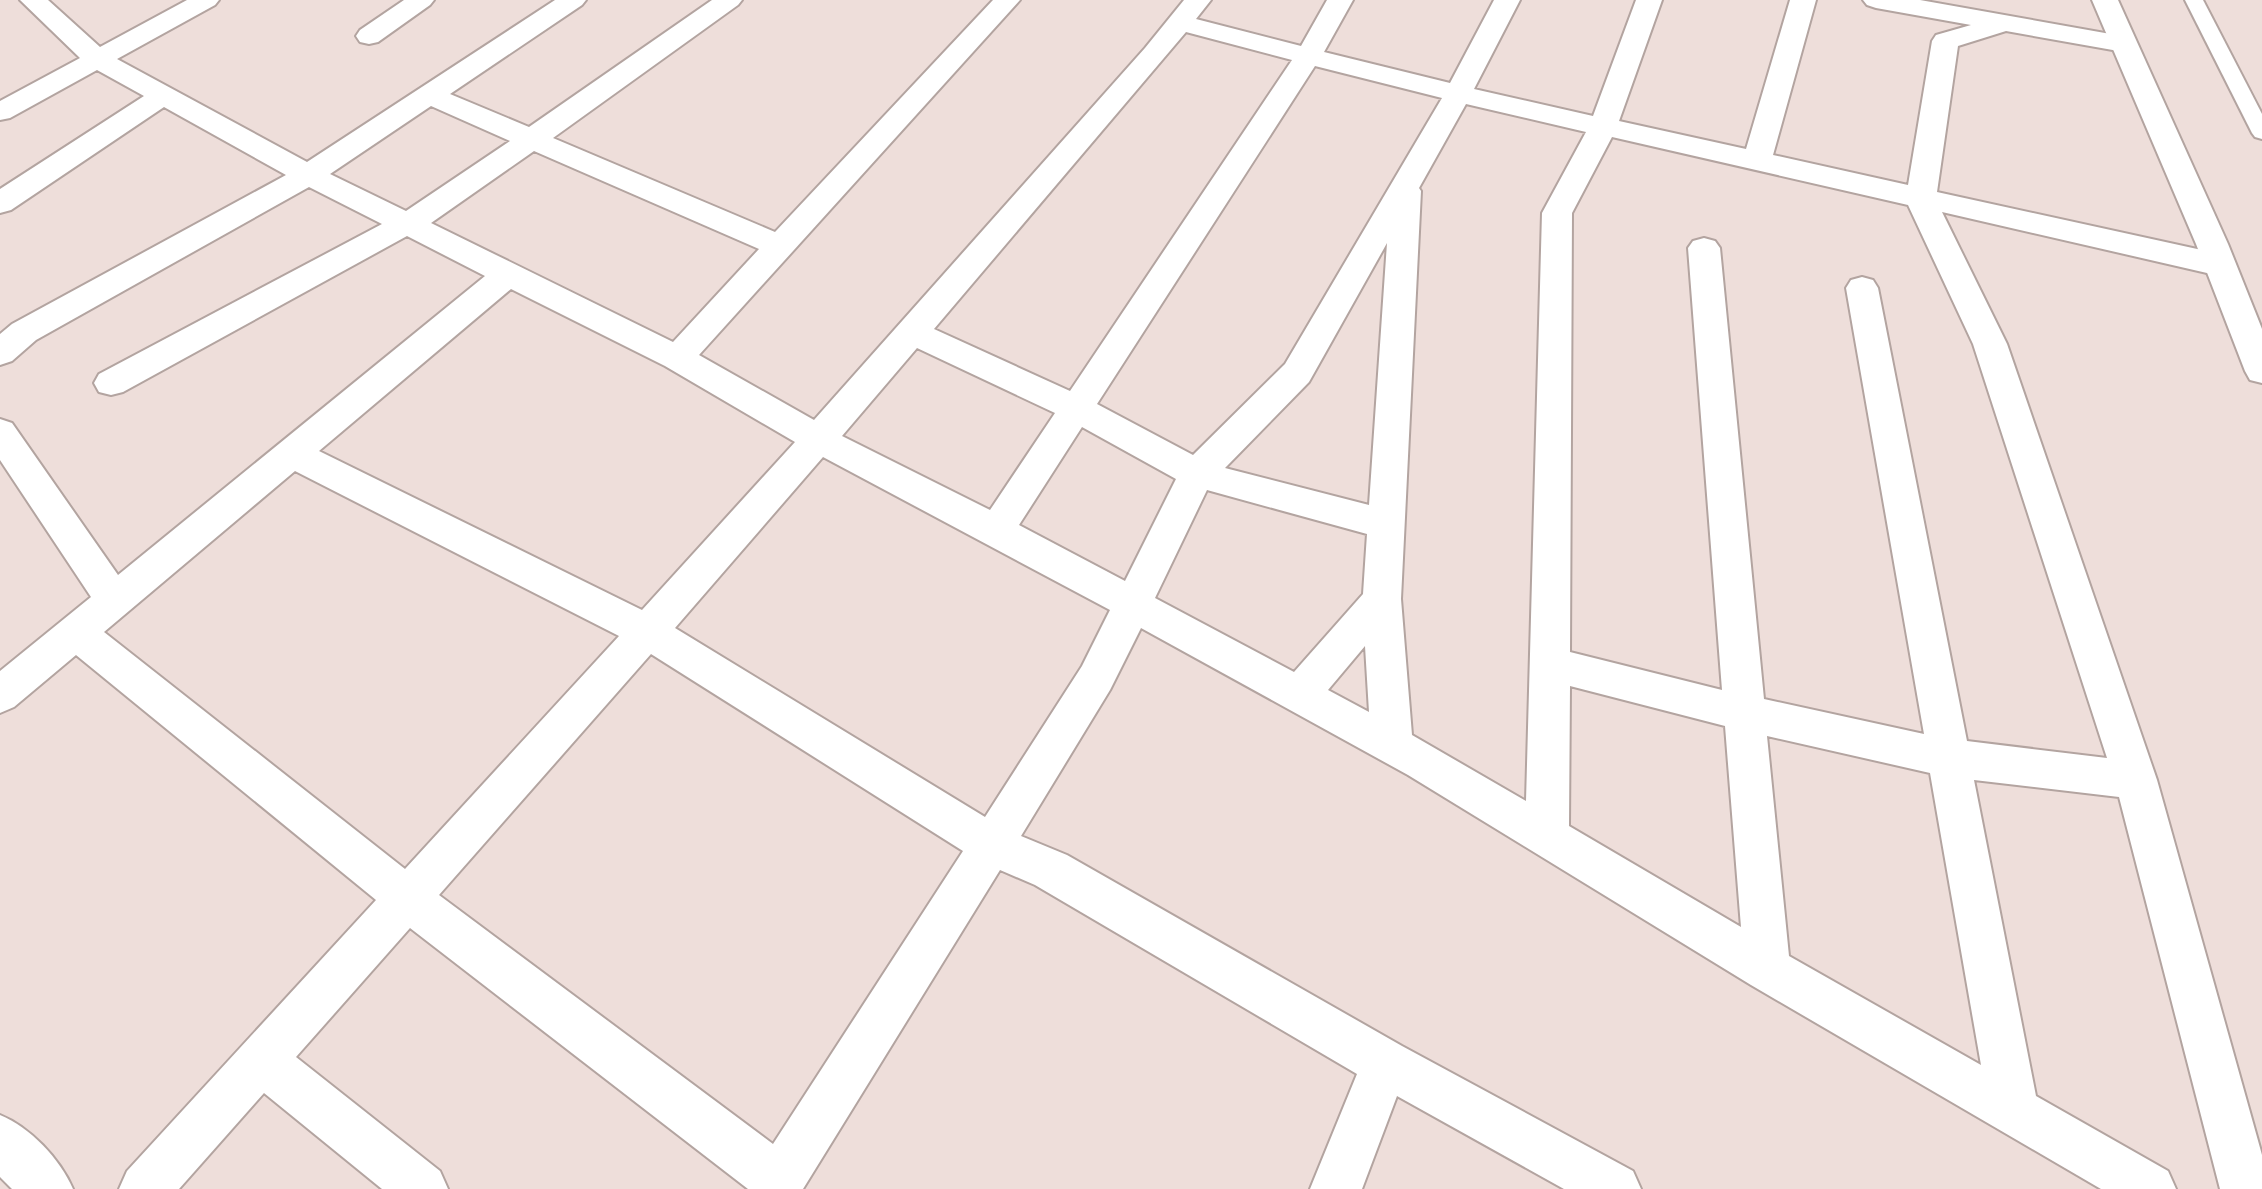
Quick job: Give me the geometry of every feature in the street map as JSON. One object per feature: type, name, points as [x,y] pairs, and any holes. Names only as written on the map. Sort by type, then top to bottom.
[{"type":"street","points":[[33,0],[97,59],[308,175],[677,359],[818,439],[996,530],[1392,745],[1767,969],[2146,1188]]},
{"type":"street","points":[[0,112],[206,0]]},
{"type":"street","points":[[369,36],[421,0]]},
{"type":"street","points":[[0,353],[24,332],[308,175],[573,0]]},
{"type":"street","points":[[111,383],[428,212],[729,0]]},
{"type":"street","points":[[677,359],[1007,0]]},
{"type":"street","points":[[996,530],[1307,56],[1340,0]]},
{"type":"street","points":[[76,632],[407,898],[777,1184],[1096,678],[1197,474],[1297,373],[1458,94],[1507,0]]},
{"type":"street","points":[[1547,836],[1557,213],[1603,127],[1649,0]]},
{"type":"street","points":[[1757,162],[1803,0]]},
{"type":"street","points":[[1876,0],[2124,44]]},
{"type":"street","points":[[2105,0],[2220,265],[2262,371]]},
{"type":"street","points":[[145,1189],[818,439],[1189,11],[1307,56],[1458,94],[2220,265]]},
{"type":"street","points":[[2004,23],[1945,41],[1921,200],[1990,344],[2136,780],[2246,1189]]},
{"type":"street","points":[[0,203],[164,95]]},
{"type":"street","points":[[429,95],[780,246]]},
{"type":"street","points":[[1392,745],[1382,599],[1407,182]]},
{"type":"street","points":[[1704,248],[1767,969]]},
{"type":"street","points":[[0,695],[506,275]]},
{"type":"street","points":[[1862,288],[2014,1111]]},
{"type":"street","points":[[912,332],[1076,408],[1197,474],[1387,524]]},
{"type":"street","points":[[0,432],[114,600]]},
{"type":"street","points":[[292,453],[647,631],[992,845],[1051,870],[1385,1063],[1615,1189]]},
{"type":"street","points":[[1300,695],[1382,599]]},
{"type":"street","points":[[1549,664],[1744,713],[1948,758],[2136,780]]},
{"type":"street","points":[[261,1060],[422,1189]]},
{"type":"street","points":[[1336,1189],[1385,1063]]},
{"type":"street","points":[[0,1140],[47,1189]]},
{"type":"lane","points":[[2194,0],[2262,133]]}]
